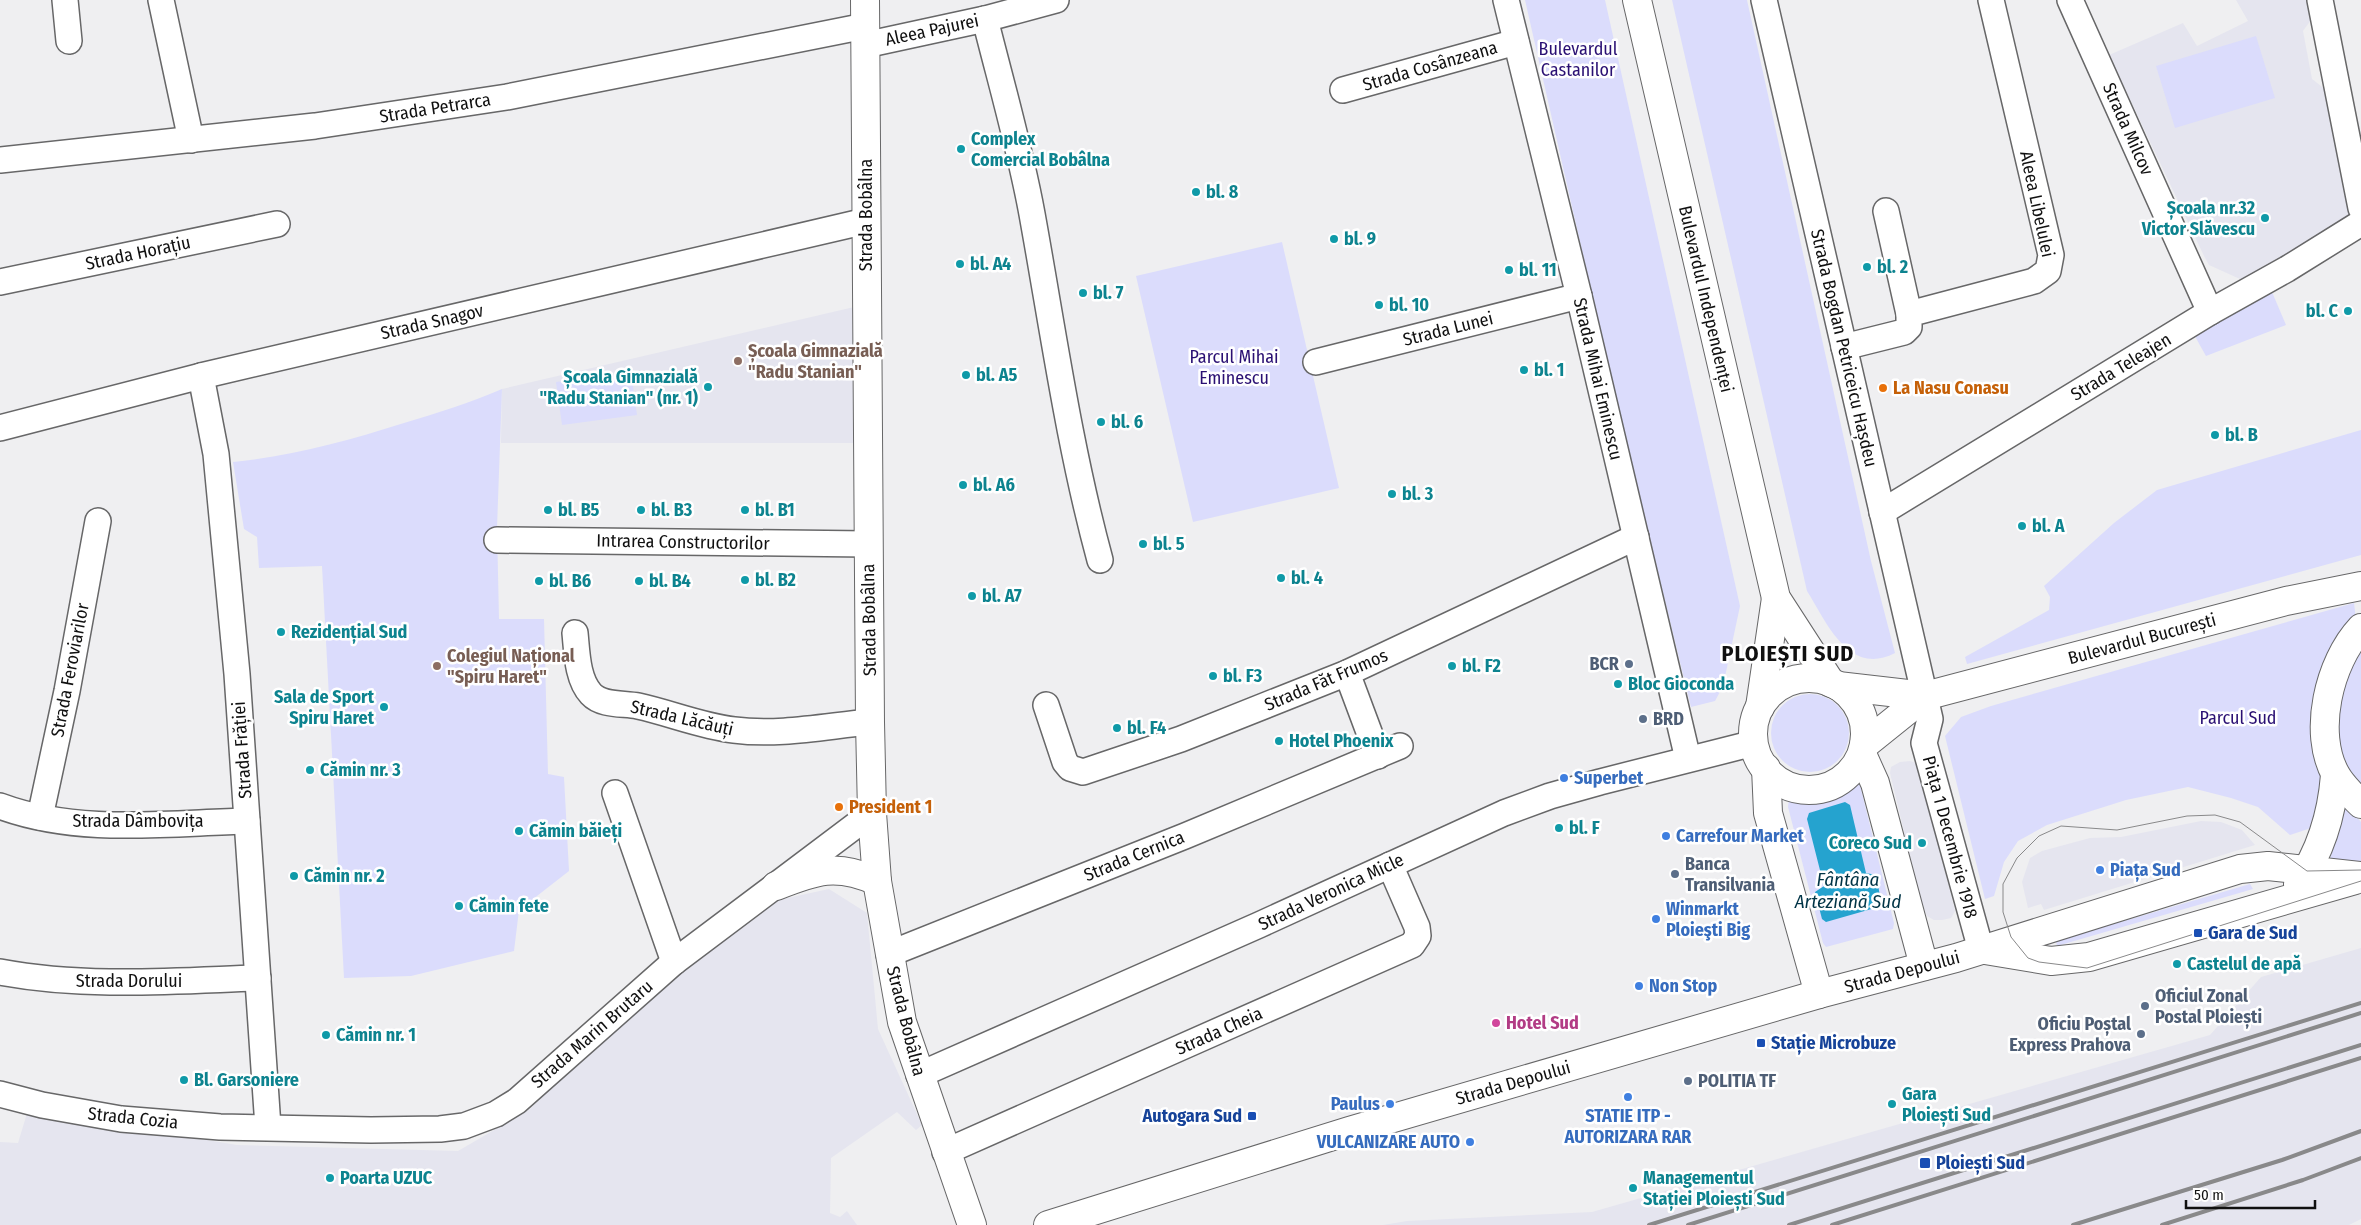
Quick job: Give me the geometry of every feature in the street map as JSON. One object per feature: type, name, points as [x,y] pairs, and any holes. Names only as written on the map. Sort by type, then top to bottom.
[{"type":"main road","name":"Bulevardul Independenței","points":[[1637,0],[1776,598],[1835,684],[1855,701],[1862,716],[1865,732],[1863,750],[1852,770],[1839,782],[1822,788],[1804,790],[1787,785],[1772,775],[1760,761],[1754,743],[1756,719],[1760,707],[1776,598]]},
{"type":"main road","name":"Strada Bobâlna","points":[[865,24],[870,722],[872,813],[877,881],[902,1022],[972,1225]]},
{"type":"main road","name":"Bulevardul București","points":[[1835,684],[1924,694],[2286,601],[2361,586]]},
{"type":"main road","points":[[2289,898],[2308,870],[2324,835],[2336,775],[2326,739],[2325,723],[2329,691],[2339,660],[2361,628]]},
{"type":"main road","points":[[1801,636],[1842,667],[1865,679],[1924,694]]},
{"type":"main road","points":[[1760,707],[1770,694],[1783,685],[1799,679],[1815,679],[1835,684]]},
{"type":"main road","name":"Bulevardul București","points":[[1863,750],[1924,694]]},
{"type":"main road","points":[[1863,750],[1875,783],[1924,966]]},
{"type":"main road","points":[[1766,768],[1768,813],[1820,994]]},
{"type":"main road","points":[[2336,775],[2361,804]]},
{"type":"main road","name":"Strada Depoului","points":[[1048,1225],[1349,1131],[1820,994],[1981,950],[2240,869],[2268,866],[2361,876],[2349,883],[2289,898],[2089,957],[2051,961],[1981,950]]},
{"type":"main road","points":[[776,886],[806,874],[834,869],[860,874],[877,881]]},
{"type":"street","points":[[65,0],[69,41]]},
{"type":"street","points":[[161,0],[192,140]]},
{"type":"street","name":"Aleea Pajurei","points":[[865,24],[985,19],[1056,0]]},
{"type":"street","name":"Strada Mihai Eminescu","points":[[1506,0],[1579,296],[1688,758]]},
{"type":"street","name":"Strada Bogdan Petriceicu Hașdeu","points":[[1764,0],[1924,694]]},
{"type":"street","name":"Aleea Libelulei","points":[[1909,314],[2034,281],[2048,271],[2051,263],[2051,255],[1991,0]]},
{"type":"street","name":"Strada Milcov","points":[[2070,0],[2210,312]]},
{"type":"street","points":[[2320,0],[2361,208]]},
{"type":"street","points":[[985,19],[1028,196],[1053,340],[1086,510],[1100,560]]},
{"type":"street","name":"Strada Petrarca","points":[[0,160],[315,126],[507,96],[865,24]]},
{"type":"street","name":"Strada Cosânzeana","points":[[1343,90],[1516,42]]},
{"type":"street","points":[[1844,347],[1904,332],[1909,328],[1909,314],[1886,211]]},
{"type":"street","name":"Strada Snagov","points":[[0,428],[202,376],[866,221]]},
{"type":"street","name":"Strada Teleajen","points":[[1882,512],[2210,312],[2287,269],[2361,222]]},
{"type":"street","name":"Strada Horațiu","points":[[0,282],[277,224]]},
{"type":"street","name":"Strada Lunei","points":[[1316,362],[1579,296]]},
{"type":"street","name":"Strada Frăției","points":[[202,376],[216,454],[237,674],[268,1127]]},
{"type":"street","name":"Strada Feroviarilor","points":[[40,817],[67,691],[98,521]]},
{"type":"street","name":"Strada Făt Frumos","points":[[1046,705],[1065,762],[1070,768],[1083,772],[1180,739],[1347,673],[1636,537]]},
{"type":"street","name":"Intrarea Constructorilor","points":[[498,540],[868,544]]},
{"type":"street","name":"Strada Lăcăuți","points":[[575,633],[583,679],[592,695],[600,700],[631,705],[716,727],[744,732],[765,732],[870,722]]},
{"type":"street","points":[[1347,673],[1378,756]]},
{"type":"street","name":"Piața 1 Decembrie 1918","points":[[1924,694],[1930,720],[1924,743],[1981,950]]},
{"type":"street","name":"Strada Veronica Micle","points":[[919,1075],[1504,813],[1550,796],[1688,758],[1754,743]]},
{"type":"street","name":"Strada Cernica","points":[[889,954],[1185,836],[1400,746]]},
{"type":"street","points":[[615,793],[674,962]]},
{"type":"street","name":"Strada Dâmbovița","points":[[0,806],[40,817],[75,823],[105,825],[247,820]]},
{"type":"street","name":"Strada Marin Brutaru","points":[[268,1127],[371,1130],[440,1129],[464,1126],[496,1114],[517,1101],[674,962],[872,813]]},
{"type":"street","name":"Strada Cheia","points":[[946,1152],[1412,945],[1418,936],[1417,927],[1390,865]]},
{"type":"street","name":"Strada Dorului","points":[[0,972],[46,980],[129,983],[258,978]]},
{"type":"street","name":"Strada Cozia","points":[[0,1094],[42,1105],[122,1119],[220,1127],[268,1127]]},
{"type":"shaded area","points":[[2236,0],[2306,0],[2311,20],[2303,31],[2312,79],[2330,93],[2354,206],[2351,218],[2251,278],[2240,279],[2209,265],[2109,55],[2183,23],[2197,46],[2248,21]]},
{"type":"shaded area","name":"Școala Gimnazială \"Radu Stanian\"","points":[[854,307],[855,443],[501,443],[502,389]]},
{"type":"shaded area","points":[[1910,761],[1916,763],[1920,773],[1955,911],[1951,918],[1934,920],[1927,916],[1921,902],[1890,773],[1891,767],[1900,762]]},
{"type":"shaded area","name":"Piața Sud","points":[[2201,821],[2221,822],[2242,830],[2255,845],[2044,910],[2041,904],[2028,908],[2022,882],[2030,858],[2042,851],[2090,838],[2121,837]]},
{"type":"shaded area","points":[[829,889],[867,913],[878,1029],[922,1125],[916,1130],[897,1112],[831,1158],[830,1213],[840,1217],[847,1211],[857,1225],[0,1225],[0,1142],[18,1143],[28,1110],[237,1145],[458,1151],[530,1109],[590,1047],[655,990],[769,902]]},
{"type":"shaded area","points":[[2361,948],[2361,1219],[2349,1225],[1383,1225],[1407,1221],[1592,1212],[2210,1035],[2261,977]]},
{"type":"green space","name":"Bulevardul Castanilor","points":[[1525,0],[1605,0],[1740,606],[1723,686],[1715,701],[1691,707],[1616,400]]},
{"type":"green space","points":[[1672,0],[1747,0],[1871,561],[1895,653],[1879,659],[1865,658],[1852,652],[1841,643],[1807,591]]},
{"type":"green space","points":[[2256,36],[2275,98],[2175,128],[2156,66]]},
{"type":"green space","name":"Parcul Mihai Eminescu","points":[[1282,242],[1339,488],[1193,522],[1136,276]]},
{"type":"green space","points":[[2269,285],[2286,325],[2206,356],[2192,331]]},
{"type":"green space","points":[[631,372],[637,415],[562,425],[556,382]]},
{"type":"green space","name":"Colegiul Național \"Spiru Haret\"","points":[[502,389],[497,528],[499,619],[544,619],[548,774],[564,777],[569,871],[519,910],[514,951],[411,976],[344,978],[322,566],[259,568],[257,537],[244,529],[233,462],[277,456],[340,442],[441,412]]},
{"type":"green space","points":[[2361,430],[2361,555],[1967,664],[1965,657],[2049,610],[2050,597],[2044,586],[2114,523],[2157,490]]},
{"type":"green space","name":"Parcul Sud","points":[[2354,603],[2356,619],[2336,649],[2324,809],[2311,828],[2290,835],[2258,807],[2188,787],[2126,800],[2047,825],[2018,841],[2004,862],[1994,896],[1985,899],[1945,736],[1961,717],[1991,706]]},
{"type":"green space","points":[[2361,641],[2361,791],[2345,768],[2334,733],[2335,695]]},
{"type":"green space","points":[[1810,694],[1825,697],[1842,711],[1846,718],[1849,733],[1846,748],[1832,765],[1825,769],[1810,772],[1795,769],[1778,755],[1774,748],[1771,733],[1774,718],[1788,701],[1795,697]]},
{"type":"green space","points":[[1853,782],[1860,785],[1894,923],[1893,929],[1826,947],[1823,943],[1788,807],[1789,799],[1824,799],[1840,792]]},
{"type":"green space","points":[[2348,807],[2361,822],[2361,864],[2328,864],[2337,838],[2339,812],[2343,808]]},
{"type":"green space","points":[[2250,884],[2253,889],[2057,946],[2056,941]]},
{"type":"water","name":"Fântâna Arteziană Sud","points":[[1845,802],[1850,805],[1866,873],[1876,875],[1882,906],[1826,922],[1822,919],[1815,892],[1824,886],[1807,819],[1809,813]]},
{"type":"tram line","points":[[2361,870],[2307,871],[2240,822],[2215,815],[2187,816],[2117,830],[2061,826],[2039,836],[2017,858],[2003,884],[2003,912],[2011,937],[2028,958],[2039,962],[2087,968],[2361,881]]},
{"type":"railway","points":[[1649,1225],[2361,1003]]},
{"type":"railway","points":[[1688,1225],[2361,1013]]},
{"type":"railway","points":[[1789,1225],[2361,1045]]},
{"type":"railway","points":[[1832,1225],[2361,1058]]},
{"type":"railway","points":[[2073,1225],[2282,1160],[2361,1131]]},
{"type":"railway","points":[[2162,1225],[2303,1180],[2361,1158]]},
{"type":"place","name":"Complex Comercial Bobâlna","points":[[961,149]]},
{"type":"place","name":"bl. 8","points":[[1196,192]]},
{"type":"place","name":"Școala nr.32 Victor Slăvescu","points":[[2265,218]]},
{"type":"place","name":"bl. 9","points":[[1334,239]]},
{"type":"place","name":"bl. A4","points":[[960,264]]},
{"type":"place","name":"bl. 2","points":[[1867,267]]},
{"type":"place","name":"bl. 11","points":[[1509,270]]},
{"type":"place","name":"bl. 7","points":[[1083,293]]},
{"type":"place","name":"bl. 10","points":[[1379,305]]},
{"type":"place","name":"bl. C","points":[[2348,311]]},
{"type":"place","name":"Școala Gimnazială \"Radu Stanian\"","points":[[738,361]]},
{"type":"place","name":"bl. 1","points":[[1524,370]]},
{"type":"place","name":"bl. A5","points":[[966,375]]},
{"type":"place","name":"Școala Gimnazială \"Radu Stanian\" (nr. 1)","points":[[708,387]]},
{"type":"place","name":"La Nasu Conasu","points":[[1883,388]]},
{"type":"place","name":"bl. 6","points":[[1101,422]]},
{"type":"place","name":"bl. B","points":[[2215,435]]},
{"type":"place","name":"bl. A6","points":[[963,485]]},
{"type":"place","name":"bl. 3","points":[[1392,494]]},
{"type":"place","name":"bl. B5","points":[[548,510]]},
{"type":"place","name":"bl. B3","points":[[641,510]]},
{"type":"place","name":"bl. B1","points":[[745,510]]},
{"type":"place","name":"bl. A","points":[[2022,526]]},
{"type":"place","name":"bl. 5","points":[[1143,544]]},
{"type":"place","name":"bl. 4","points":[[1281,578]]},
{"type":"place","name":"bl. B2","points":[[745,580]]},
{"type":"place","name":"bl. B6","points":[[539,581]]},
{"type":"place","name":"bl. B4","points":[[639,581]]},
{"type":"place","name":"bl. A7","points":[[972,596]]},
{"type":"place","name":"Rezidențial Sud","points":[[281,632]]},
{"type":"place","name":"BCR","points":[[1629,664]]},
{"type":"place","name":"Colegiul Național \"Spiru Haret\"","points":[[437,666]]},
{"type":"place","name":"bl. F2","points":[[1452,666]]},
{"type":"place","name":"bl. F3","points":[[1213,676]]},
{"type":"place","name":"Bloc Gioconda","points":[[1618,684]]},
{"type":"place","name":"Sala de Sport Spiru Haret","points":[[384,707]]},
{"type":"place","name":"BRD","points":[[1643,719]]},
{"type":"place","name":"bl. F4","points":[[1117,728]]},
{"type":"place","name":"Hotel Phoenix","points":[[1279,741]]},
{"type":"place","name":"Cămin nr. 3","points":[[310,770]]},
{"type":"place","name":"Superbet","points":[[1564,778]]},
{"type":"place","name":"President 1","points":[[839,807]]},
{"type":"place","name":"bl. F","points":[[1559,828]]},
{"type":"place","name":"Cămin băieți","points":[[519,831]]},
{"type":"place","name":"Carrefour Market","points":[[1666,836]]},
{"type":"place","name":"Coreco Sud","points":[[1922,843]]},
{"type":"place","name":"Piața Sud","points":[[2100,870]]},
{"type":"place","name":"Banca Transilvania","points":[[1675,874]]},
{"type":"place","name":"Cămin nr. 2","points":[[294,876]]},
{"type":"place","name":"Cămin fete","points":[[459,906]]},
{"type":"place","name":"Winmarkt Ploieşti Big","points":[[1656,919]]},
{"type":"place","name":"Gara de Sud","points":[[2198,933]]},
{"type":"place","name":"Castelul de apă","points":[[2177,964]]},
{"type":"place","name":"Non Stop","points":[[1639,986]]},
{"type":"place","name":"Oficiul Zonal Postal Ploiești","points":[[2145,1006]]},
{"type":"place","name":"Hotel Sud","points":[[1496,1023]]},
{"type":"place","name":"Oficiu Poștal Express Prahova","points":[[2141,1034]]},
{"type":"place","name":"Cămin nr. 1","points":[[326,1035]]},
{"type":"place","name":"Stație Microbuze","points":[[1761,1043]]},
{"type":"place","name":"Bl. Garsoniere","points":[[184,1080]]},
{"type":"place","name":"POLITIA TF","points":[[1688,1081]]},
{"type":"place","name":"STATIE ITP - AUTORIZARA RAR","points":[[1628,1097]]},
{"type":"place","name":"Paulus","points":[[1390,1104]]},
{"type":"place","name":"Gara Ploiești Sud","points":[[1892,1104]]},
{"type":"place","name":"Autogara Sud","points":[[1252,1116]]},
{"type":"place","name":"VULCANIZARE AUTO","points":[[1470,1142]]},
{"type":"place","name":"Ploiești Sud","points":[[1925,1163]]},
{"type":"place","name":"Poarta UZUC","points":[[330,1178]]},
{"type":"place","name":"Managementul Stației Ploiești Sud","points":[[1633,1188]]},
{"type":"district","name":"PLOIEȘTI SUD","points":[[1788,653]]}]
